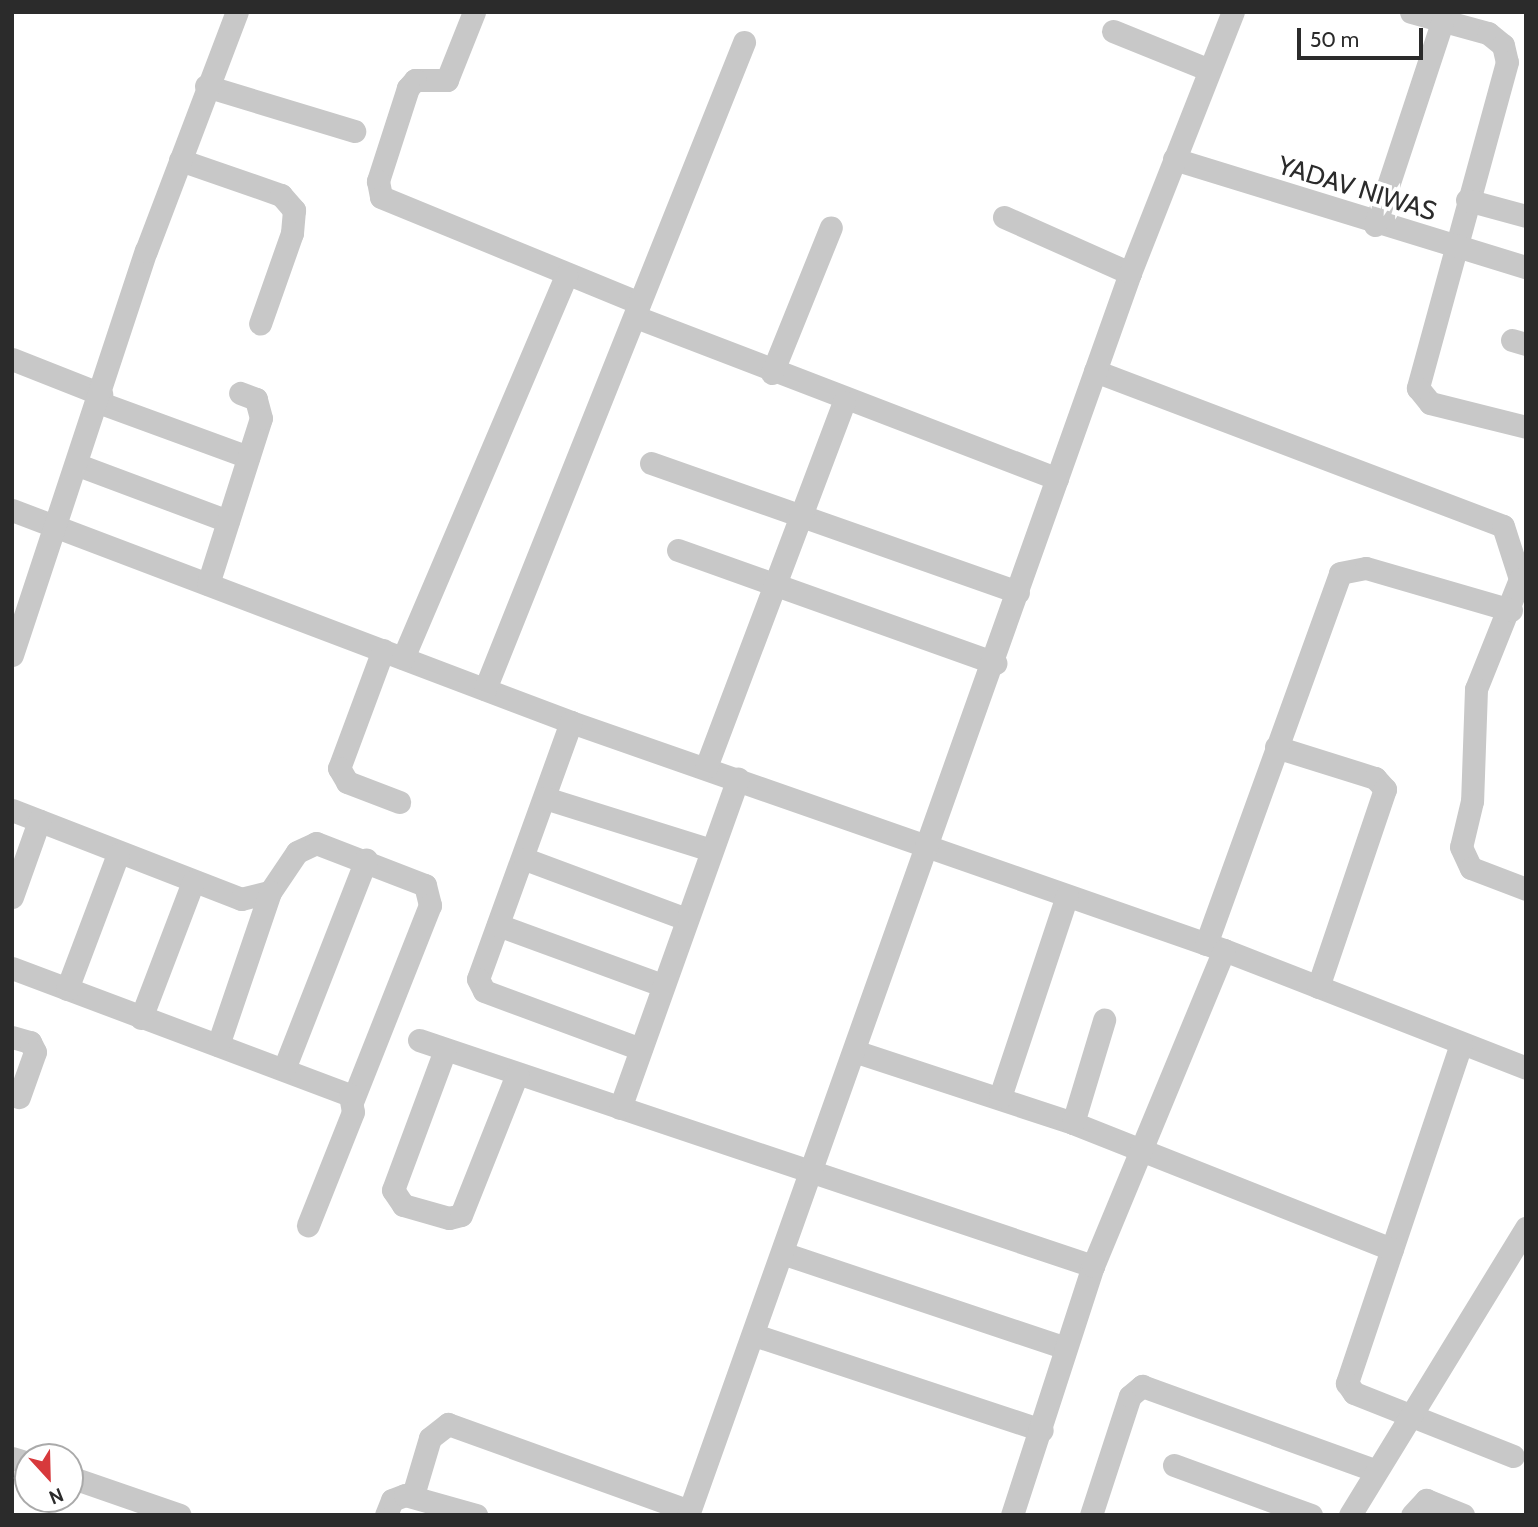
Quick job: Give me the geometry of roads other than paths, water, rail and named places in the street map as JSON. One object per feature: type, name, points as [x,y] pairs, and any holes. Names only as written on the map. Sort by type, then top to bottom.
[{"type":"street","points":[[12,655],[59,527],[180,160],[206,86],[237,12]]},
{"type":"street","points":[[474,12],[447,80],[415,80],[408,88],[378,190],[394,207],[566,275],[772,373],[1057,479]]},
{"type":"street","points":[[413,1495],[430,1438],[448,1424],[689,1513],[930,847],[1130,273],[1207,69],[1233,12]]},
{"type":"street","points":[[1411,12],[1442,23],[1488,33],[1506,54],[1418,388],[1430,403],[1526,427]]},
{"type":"street","points":[[1375,225],[1442,23]]},
{"type":"street","points":[[1113,31],[1207,69]]},
{"type":"street","points":[[485,689],[744,42]]},
{"type":"street","points":[[206,86],[354,131]]},
{"type":"street","name":"YADAV NIWAS","points":[[1174,159],[1375,225],[1526,267]]},
{"type":"street","points":[[180,160],[281,195],[294,210],[292,233],[260,324]]},
{"type":"street","points":[[1466,200],[1526,216]]},
{"type":"street","points":[[1004,217],[1130,273]]},
{"type":"street","points":[[772,373],[831,228]]},
{"type":"street","points":[[399,802],[347,782],[339,768],[566,275]]},
{"type":"street","points":[[12,359],[100,398],[248,457]]},
{"type":"street","points":[[1095,371],[1488,516],[1513,542],[1520,579],[1511,610],[1476,689],[1472,801],[1461,847],[1471,868],[1526,889]]},
{"type":"street","points":[[208,584],[261,411],[256,399],[240,393]]},
{"type":"street","points":[[706,767],[844,402]]},
{"type":"street","points":[[651,463],[801,520],[1018,592]]},
{"type":"street","points":[[78,465],[228,521]]},
{"type":"street","points":[[12,510],[571,722],[738,778],[1215,947],[1526,1068]]},
{"type":"street","points":[[678,550],[995,663]]},
{"type":"street","points":[[1012,1515],[1042,1430],[1093,1265],[1215,947],[1276,747],[1340,573],[1366,568],[1511,610]]},
{"type":"street","points":[[571,722],[525,859],[478,975],[484,991],[641,1049]]},
{"type":"street","points":[[1276,747],[1375,778],[1385,789],[1318,987]]},
{"type":"street","points":[[620,1108],[738,778]]},
{"type":"street","points":[[545,798],[711,850]]},
{"type":"street","points":[[12,810],[118,854],[241,899],[270,892]]},
{"type":"street","points":[[12,897],[39,821]]},
{"type":"street","points":[[218,1045],[270,892],[309,844],[366,860],[419,881],[430,897],[308,1225]]},
{"type":"street","points":[[67,989],[118,854]]},
{"type":"street","points":[[525,859],[686,919]]},
{"type":"street","points":[[284,1069],[366,860]]},
{"type":"street","points":[[141,1017],[193,883]]},
{"type":"street","points":[[1000,1097],[1067,896]]},
{"type":"street","points":[[498,925],[662,985]]},
{"type":"street","points":[[12,968],[284,1069],[353,1099]]},
{"type":"street","points":[[1073,1123],[1104,1020]]},
{"type":"street","points":[[12,1037],[30,1042],[35,1052],[19,1097]]},
{"type":"street","points":[[419,1040],[620,1108],[813,1168],[1093,1265]]},
{"type":"street","points":[[1461,1044],[1347,1382],[1354,1393],[1513,1456]]},
{"type":"street","points":[[445,1049],[393,1191],[403,1205],[461,1215],[517,1074]]},
{"type":"street","points":[[854,1051],[1073,1123],[1392,1249]]},
{"type":"street","points":[[1350,1515],[1374,1470],[1411,1417],[1526,1228]]},
{"type":"street","points":[[782,1253],[1066,1348]]},
{"type":"street","points":[[754,1335],[1042,1430]]},
{"type":"street","points":[[1093,1514],[1130,1396],[1147,1386],[1374,1470]]},
{"type":"street","points":[[1174,1465],[1311,1515]]},
{"type":"street","points":[[84,1482],[180,1515]]},
{"type":"street","points":[[386,1515],[398,1496],[413,1495],[476,1515]]},
{"type":"street","points":[[1412,1515],[1426,1500],[1463,1515]]}]
